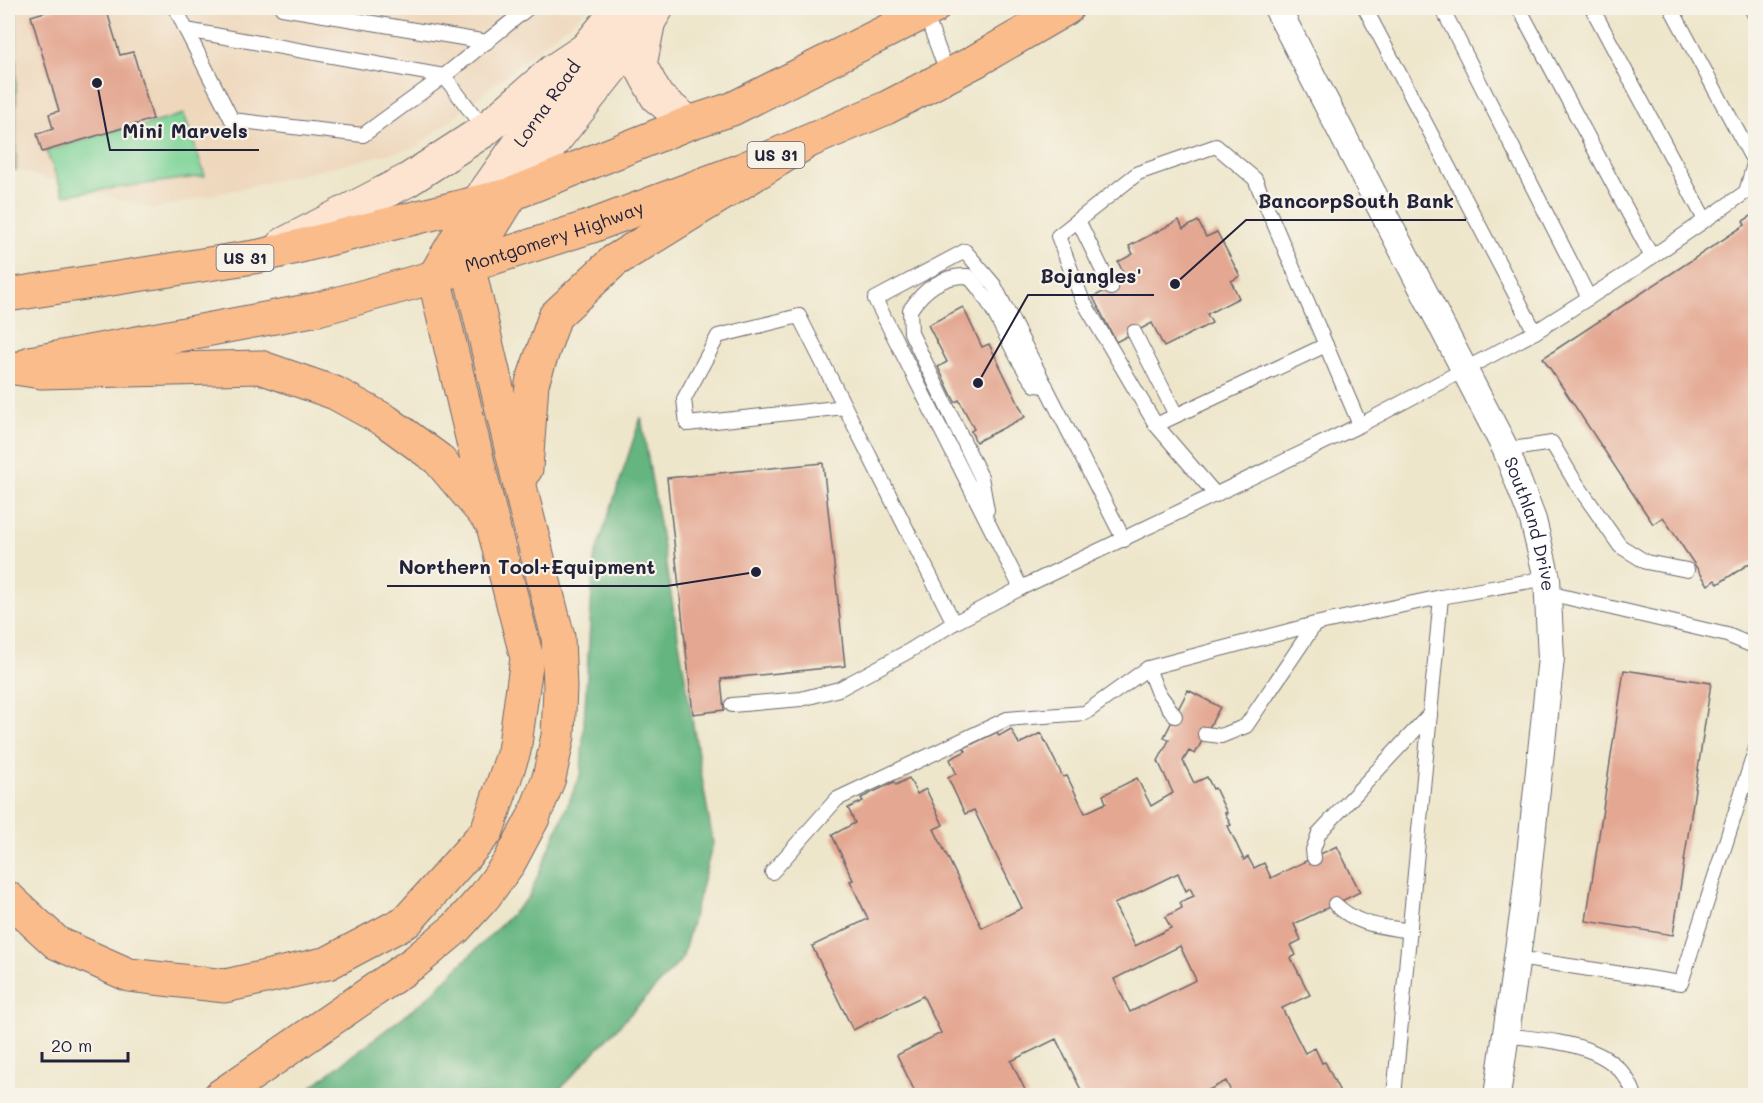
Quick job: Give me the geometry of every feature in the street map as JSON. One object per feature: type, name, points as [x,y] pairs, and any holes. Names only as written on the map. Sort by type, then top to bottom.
[{"type":"main road","name":"Montgomery Highway","points":[[8,367],[318,309],[434,277],[592,226],[741,170],[886,108],[1067,8]]},
{"type":"main road","name":"US 31","points":[[8,294],[260,256],[512,194],[689,123],[732,109],[928,9]]},
{"type":"main road","points":[[524,504],[532,383],[555,316],[614,261],[807,142]]},
{"type":"main road","points":[[220,1095],[415,962],[456,928],[484,897],[509,863],[533,818],[549,778],[558,736],[560,687],[558,637],[468,265],[512,194]]},
{"type":"main road","points":[[8,898],[57,943],[129,975],[225,986],[328,963],[407,921],[487,831],[514,751],[527,658],[434,277],[478,202]]},
{"type":"main road","points":[[8,367],[41,372],[260,367],[335,393],[386,421],[438,459],[492,522]]},
{"type":"street","name":"Southland Drive","points":[[1277,8],[1506,450],[1533,520],[1548,586],[1551,658],[1525,901],[1497,1095]]},
{"type":"street","points":[[642,12],[640,65],[657,97],[689,123]]},
{"type":"street","name":"Lorna Road","points":[[478,202],[586,48],[642,12]]},
{"type":"street","name":"Lorna Road","points":[[512,194],[642,12]]},
{"type":"street","points":[[260,256],[408,180],[485,130],[553,71],[586,48]]},
{"type":"lane","points":[[176,8],[232,120],[363,135],[444,76],[528,8]]},
{"type":"lane","points":[[282,8],[487,42]]},
{"type":"lane","points":[[1365,8],[1535,332]]},
{"type":"lane","points":[[1442,8],[1589,298]]},
{"type":"lane","points":[[1519,8],[1652,257]]},
{"type":"lane","points":[[1592,8],[1705,220]]},
{"type":"lane","points":[[732,705],[801,699],[839,689],[909,651],[954,623],[1021,588],[1360,425],[1464,371],[1535,332],[1589,298],[1746,192],[1755,159],[1671,8]]},
{"type":"lane","points":[[1750,8],[1755,17]]},
{"type":"lane","points":[[928,9],[948,75]]},
{"type":"lane","points":[[186,30],[444,76],[485,130]]},
{"type":"lane","points":[[1216,495],[1156,424],[1082,299],[1058,236],[1138,172],[1216,146],[1255,179],[1360,425]]},
{"type":"lane","points":[[1078,220],[1111,288]]},
{"type":"lane","points":[[1021,588],[875,300],[965,251],[994,285],[1124,540]]},
{"type":"lane","points":[[991,528],[981,477],[911,333],[910,310],[917,299],[943,279],[968,276],[988,302],[1023,371],[1035,385],[1046,386]]},
{"type":"lane","points":[[845,407],[687,424],[684,399],[718,336],[799,316],[845,407],[954,623]]},
{"type":"lane","points":[[1134,332],[1176,415]]},
{"type":"lane","points":[[1156,424],[1326,345]]},
{"type":"lane","points":[[1506,450],[1552,443],[1574,480],[1620,546],[1647,562],[1687,570]]},
{"type":"lane","points":[[772,872],[837,799],[1007,720],[1085,712],[1148,668],[1316,624],[1441,597],[1548,586],[1726,635],[1755,647]]},
{"type":"lane","points":[[1394,1095],[1441,597]]},
{"type":"lane","points":[[1205,734],[1221,736],[1246,726],[1316,624]]},
{"type":"lane","points":[[1148,668],[1156,691],[1175,716]]},
{"type":"lane","points":[[1314,858],[1313,850],[1319,833],[1430,714]]},
{"type":"lane","points":[[1516,958],[1681,983],[1755,748]]},
{"type":"lane","points":[[1335,904],[1348,916],[1370,925],[1410,932]]},
{"type":"lane","points":[[1506,1035],[1582,1047],[1613,1062],[1632,1087],[1635,1095]]},
{"type":"shaded area","points":[[16,8],[589,8],[417,147],[154,209],[16,170]]},
{"type":"green space","points":[[8,8],[16,8],[16,170],[8,170]]},
{"type":"green space","points":[[184,114],[205,176],[64,195],[46,151],[134,125],[136,128]]},
{"type":"green space","points":[[641,417],[713,843],[682,959],[554,1095],[301,1095],[425,1000],[529,897],[581,773],[594,559]]},
{"type":"building","points":[[58,8],[106,8],[120,55],[133,52],[153,119],[42,152],[37,134],[53,129],[49,114],[59,111],[31,16]]},
{"type":"building","points":[[1756,213],[1756,559],[1718,584],[1715,580],[1708,585],[1663,517],[1653,524],[1543,358],[1745,225],[1743,221]]},
{"type":"building","points":[[1179,220],[1183,229],[1198,221],[1206,237],[1217,232],[1240,276],[1231,281],[1239,298],[1207,314],[1212,323],[1164,347],[1152,323],[1116,342],[1093,297],[1127,280],[1118,262],[1133,254],[1129,246]]},
{"type":"building","points":[[963,307],[982,347],[989,344],[1025,417],[976,442],[971,431],[974,429],[959,400],[955,402],[938,367],[947,362],[928,325]]},
{"type":"building","points":[[823,463],[845,666],[721,679],[724,710],[693,714],[667,478]]},
{"type":"building","points":[[1624,670],[1711,683],[1673,935],[1586,921]]},
{"type":"building","points":[[1188,690],[1220,707],[1195,754],[1189,751],[1183,761],[1194,783],[1207,777],[1213,789],[1215,788],[1227,813],[1225,813],[1231,825],[1228,826],[1244,860],[1248,857],[1254,868],[1264,863],[1271,878],[1337,846],[1360,892],[1294,924],[1301,940],[1291,945],[1296,955],[1291,958],[1310,995],[1282,1008],[1305,1053],[1315,1048],[1322,1063],[1325,1062],[1342,1096],[1233,1096],[1226,1081],[1197,1096],[1084,1096],[1056,1039],[1011,1061],[1028,1096],[917,1096],[897,1055],[941,1033],[923,996],[853,1030],[812,946],[868,919],[832,835],[855,823],[848,808],[863,801],[861,798],[894,782],[896,785],[909,778],[917,794],[926,789],[943,825],[934,829],[982,928],[1022,908],[974,810],[965,814],[948,778],[956,773],[950,759],[966,751],[964,748],[997,732],[999,736],[1011,729],[1019,744],[1041,733],[1063,777],[1067,776],[1085,813],[1106,803],[1103,795],[1137,778],[1151,806],[1173,793],[1158,761],[1169,740],[1164,737]],"holes":[[[1178,873],[1186,891],[1190,888],[1194,896],[1180,902],[1182,908],[1165,917],[1171,928],[1135,946],[1114,904]],[[1180,946],[1196,980],[1130,1012],[1114,979]]]},
{"type":"place","name":"Mini Marvels","points":[[97,83]]},
{"type":"place","name":"BancorpSouth Bank","points":[[1175,284]]},
{"type":"place","name":"Bojangles'","points":[[978,383]]},
{"type":"place","name":"Northern Tool+Equipment","points":[[756,572]]}]
